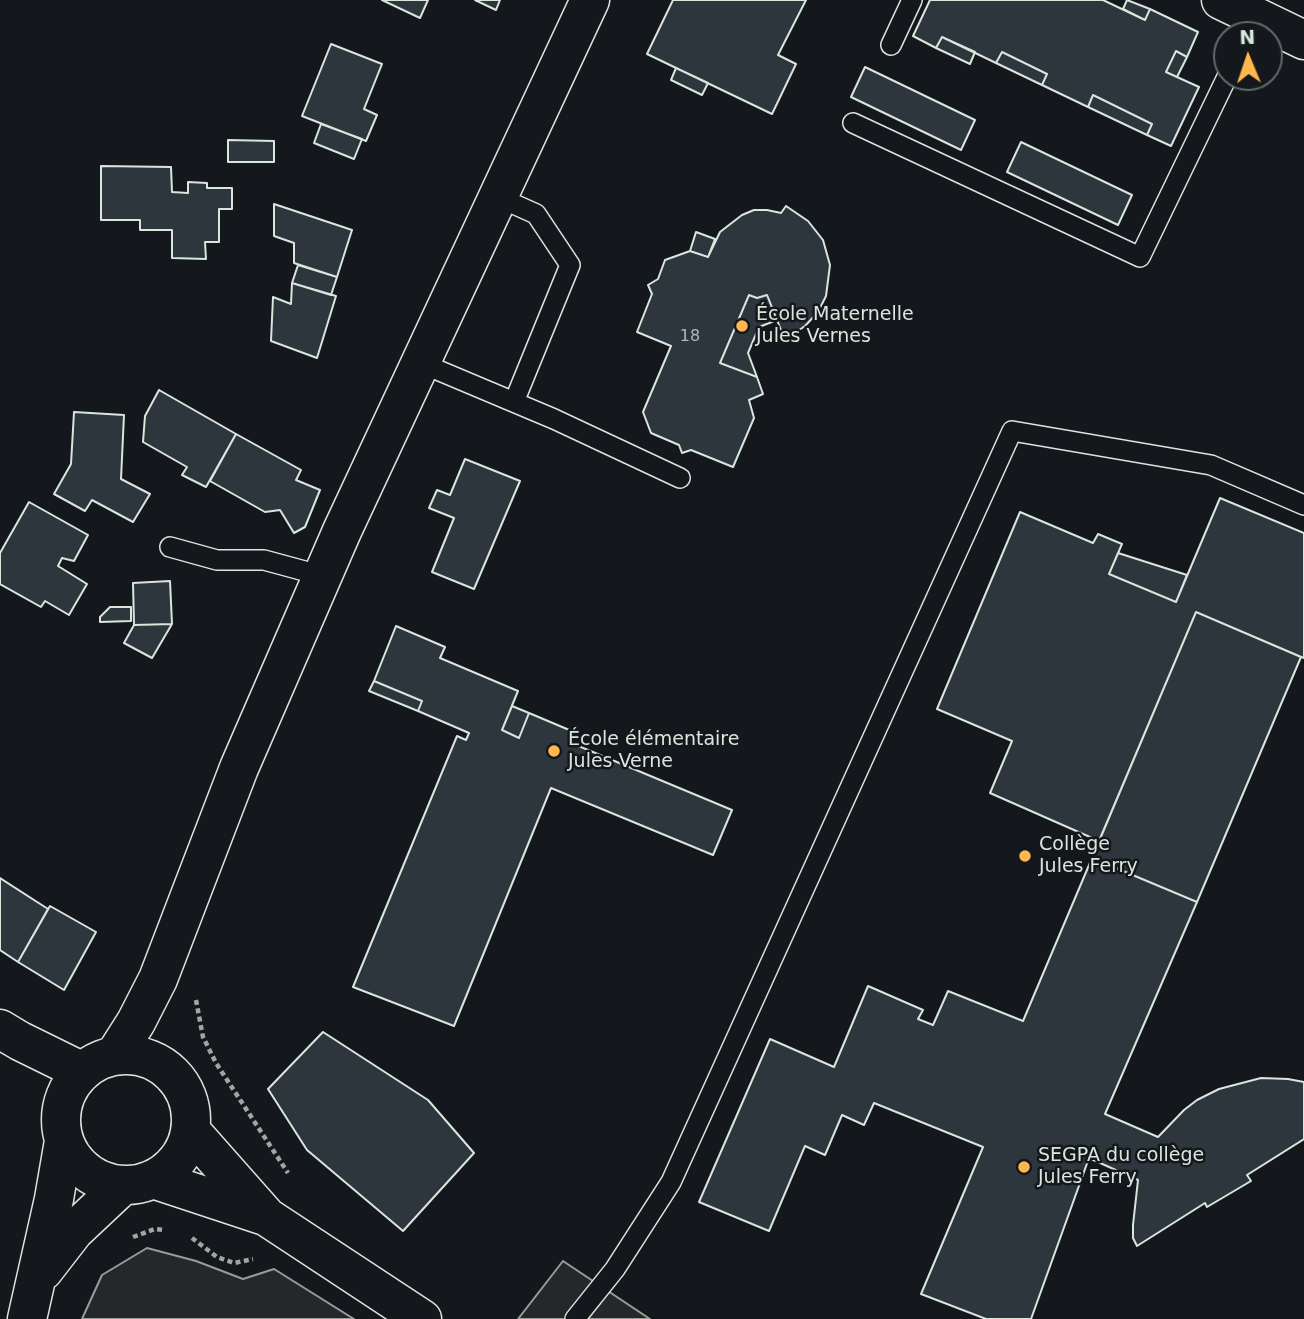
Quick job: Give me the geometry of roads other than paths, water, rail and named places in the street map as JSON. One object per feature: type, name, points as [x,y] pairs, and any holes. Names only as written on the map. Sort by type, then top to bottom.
[{"type":"main road","points":[[276,1223],[138,1182],[106,1182],[86,1171],[73,1158],[64,1141],[60,1121],[62,1104],[68,1090],[98,1063],[136,1021],[158,979],[239,768],[323,576],[590,0]]},
{"type":"main road","points":[[1221,0],[1246,21]]},
{"type":"main road","points":[[1283,34],[1304,40]]},
{"type":"main road","points":[[158,979],[167,1068]]},
{"type":"main road","points":[[0,1029],[20,1041],[98,1063],[142,1056],[167,1068],[179,1081],[191,1109],[191,1131],[184,1151],[164,1173],[138,1182],[74,1231],[36,1281]]},
{"type":"main road","points":[[191,1131],[276,1223],[422,1319]]},
{"type":"main road","points":[[27,1319],[64,1141]]},
{"type":"lane","points":[[891,45],[912,0]]},
{"type":"lane","points":[[853,123],[1140,257],[1220,91]]},
{"type":"lane","points":[[498,197],[536,214],[570,265],[514,402]]},
{"type":"lane","points":[[421,363],[680,478]]},
{"type":"lane","points":[[575,1319],[615,1269],[671,1182],[1012,431],[1211,466],[1304,505]]},
{"type":"lane","points":[[170,547],[217,560],[264,560],[323,576]]},
{"type":"place","name":"École Maternelle Jules Vernes","points":[[742,326]]},
{"type":"place","name":"École élémentaire Jules Verne","points":[[554,751]]},
{"type":"place","name":"Collège Jules Ferry","points":[[1025,856]]},
{"type":"place","name":"SEGPA du collège Jules Ferry","points":[[1024,1167]]}]
